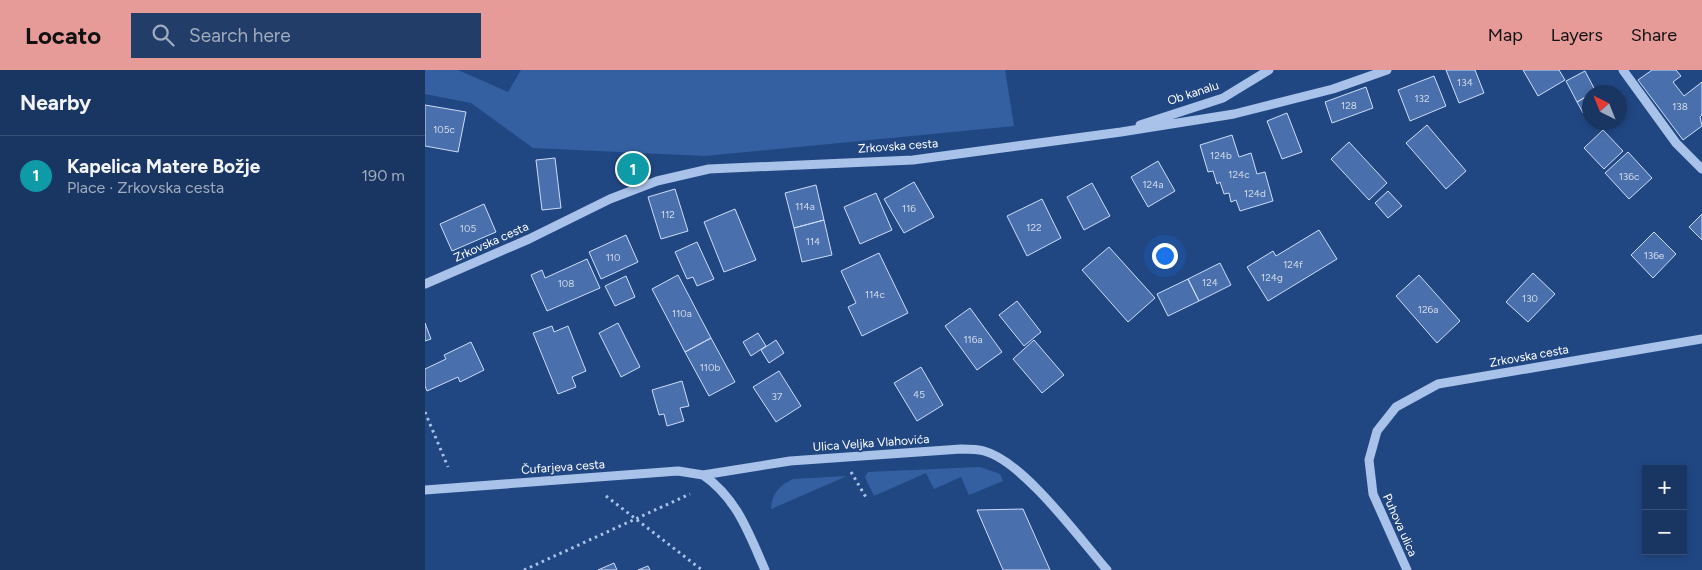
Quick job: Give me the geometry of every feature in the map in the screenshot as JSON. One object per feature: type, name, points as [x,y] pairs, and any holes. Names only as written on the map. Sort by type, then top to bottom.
[{"type":"street","name":"Ob kanalu","points":[[1121,132],[1176,112],[1223,98],[1269,70]]},
{"type":"street","name":"Zrkovska cesta","points":[[425,284],[529,239],[610,199],[657,181],[709,169],[913,160],[1121,132],[1234,114],[1333,89],[1387,70]]},
{"type":"street","points":[[1623,70],[1676,143],[1702,170]]},
{"type":"street","name":"Zrkovska cesta","points":[[1377,431],[1397,407],[1438,384],[1702,339]]},
{"type":"street","name":"Puhova ulica","points":[[1377,431],[1369,460],[1373,494],[1407,570]]},
{"type":"street","name":"Ulica Veljka Vlahovića","points":[[703,475],[790,461],[961,449],[985,451],[1001,459],[1032,484],[1107,570]]},
{"type":"street","name":"Čufarjeva cesta","points":[[425,490],[678,471],[703,475]]},
{"type":"street","points":[[703,475],[721,489],[741,514],[765,570]]},
{"type":"path","points":[[425,412],[448,467]]},
{"type":"path","points":[[851,472],[867,499]]},
{"type":"path","points":[[524,570],[690,494]]},
{"type":"path","points":[[606,496],[702,570]]},
{"type":"shaded area","points":[[425,70],[458,70],[508,92],[521,70],[1005,70],[1014,126],[705,156],[533,148],[471,103],[425,94]]},
{"type":"shaded area","points":[[980,467],[1000,474],[1003,481],[969,495],[961,477],[934,489],[926,473],[874,496],[865,477],[868,472]]},
{"type":"shaded area","points":[[847,476],[771,509],[777,491],[793,479]]},
{"type":"building","points":[[1446,70],[1475,70],[1484,93],[1459,103]]},
{"type":"building","points":[[1523,70],[1559,70],[1565,80],[1538,96]]},
{"type":"building","points":[[1652,70],[1676,70],[1681,76],[1673,82],[1684,96],[1702,82],[1702,115],[1700,117],[1702,126],[1683,140],[1638,80]]},
{"type":"building","points":[[1585,71],[1592,85],[1582,85],[1582,99],[1577,102],[1566,81]]},
{"type":"building","points":[[1434,76],[1446,106],[1410,121],[1398,90]]},
{"type":"building","points":[[1366,87],[1373,108],[1332,123],[1325,102]]},
{"type":"building","points":[[1582,99],[1582,111],[1577,102]]},
{"type":"building","points":[[425,105],[466,112],[458,152],[425,146]]},
{"type":"building","points":[[1287,113],[1302,152],[1282,159],[1267,121]]},
{"type":"building","points":[[1427,125],[1466,171],[1446,189],[1406,143]]},
{"type":"building","points":[[1603,130],[1623,151],[1604,169],[1584,148]]},
{"type":"building","points":[[1232,135],[1239,157],[1251,153],[1257,174],[1265,172],[1273,201],[1240,211],[1236,200],[1231,202],[1229,193],[1224,194],[1220,182],[1217,184],[1213,171],[1208,172],[1200,145]]},
{"type":"building","points":[[1349,142],[1387,183],[1369,200],[1331,159]]},
{"type":"building","points":[[1628,152],[1652,178],[1629,199],[1605,173]]},
{"type":"building","points":[[555,158],[561,208],[542,210],[536,160]]},
{"type":"building","points":[[1158,161],[1175,191],[1148,207],[1131,177]]},
{"type":"building","points":[[636,166],[637,171],[629,173],[628,167]]},
{"type":"building","points":[[914,182],[934,217],[904,233],[884,199]]},
{"type":"building","points":[[1092,183],[1110,216],[1084,230],[1067,197]]},
{"type":"building","points":[[816,185],[824,220],[794,228],[785,193]]},
{"type":"building","points":[[675,189],[688,231],[661,239],[648,197]]},
{"type":"building","points":[[1388,191],[1402,206],[1388,218],[1375,203]]},
{"type":"building","points":[[876,193],[892,230],[860,244],[844,207]]},
{"type":"building","points":[[1042,199],[1061,238],[1027,256],[1007,216]]},
{"type":"building","points":[[484,204],[496,232],[452,251],[440,224]]},
{"type":"building","points":[[735,209],[756,260],[724,272],[704,222]]},
{"type":"building","points":[[1702,214],[1702,240],[1689,227]]},
{"type":"building","points":[[824,220],[832,255],[802,262],[794,228]]},
{"type":"building","points":[[1319,230],[1337,259],[1268,301],[1247,267],[1273,251],[1276,256]]},
{"type":"building","points":[[1654,232],[1676,254],[1653,278],[1631,255]]},
{"type":"building","points":[[626,235],[638,262],[601,279],[589,252]]},
{"type":"building","points":[[697,242],[714,279],[697,286],[693,277],[687,279],[675,252]]},
{"type":"building","points":[[1109,247],[1155,298],[1128,322],[1082,270]]},
{"type":"building","points":[[879,253],[908,313],[862,336],[848,307],[856,303],[841,271]]},
{"type":"building","points":[[587,259],[600,288],[547,311],[531,275],[542,270],[545,278]]},
{"type":"building","points":[[1220,263],[1231,285],[1199,301],[1188,279]]},
{"type":"building","points":[[1533,273],[1555,294],[1528,322],[1506,302]]},
{"type":"building","points":[[678,275],[711,338],[685,352],[652,289]]},
{"type":"building","points":[[1419,275],[1460,321],[1437,343],[1396,296]]},
{"type":"building","points":[[626,276],[635,297],[615,306],[605,286]]},
{"type":"building","points":[[1188,279],[1199,301],[1168,316],[1157,294]]},
{"type":"building","points":[[1017,301],[1041,332],[1024,346],[999,315]]},
{"type":"building","points":[[970,308],[1002,352],[977,370],[945,326]]},
{"type":"building","points":[[425,323],[431,339],[425,341]]},
{"type":"building","points":[[618,323],[640,367],[621,377],[599,333]]},
{"type":"building","points":[[552,326],[554,332],[568,326],[586,371],[572,377],[576,387],[558,394],[533,333]]},
{"type":"building","points":[[758,333],[766,346],[751,356],[743,342]]},
{"type":"building","points":[[711,338],[735,382],[709,396],[685,352]]},
{"type":"building","points":[[776,340],[784,353],[769,363],[761,350]]},
{"type":"building","points":[[1034,340],[1064,375],[1042,393],[1013,359]]},
{"type":"building","points":[[471,342],[484,370],[460,382],[458,377],[427,391],[425,386],[425,369],[446,359],[444,355]]},
{"type":"building","points":[[921,367],[943,405],[917,421],[894,383]]},
{"type":"building","points":[[779,371],[801,406],[776,422],[753,387]]},
{"type":"building","points":[[682,381],[689,406],[680,408],[684,421],[667,426],[664,414],[659,415],[652,390]]},
{"type":"building","points":[[1023,509],[1050,570],[1003,570],[977,510]]},
{"type":"building","points":[[614,563],[617,570],[598,570]]},
{"type":"building","points":[[648,566],[650,570],[638,570]]},
{"type":"place","name":"Kapelica Matere Božje","points":[[633,169]]}]
